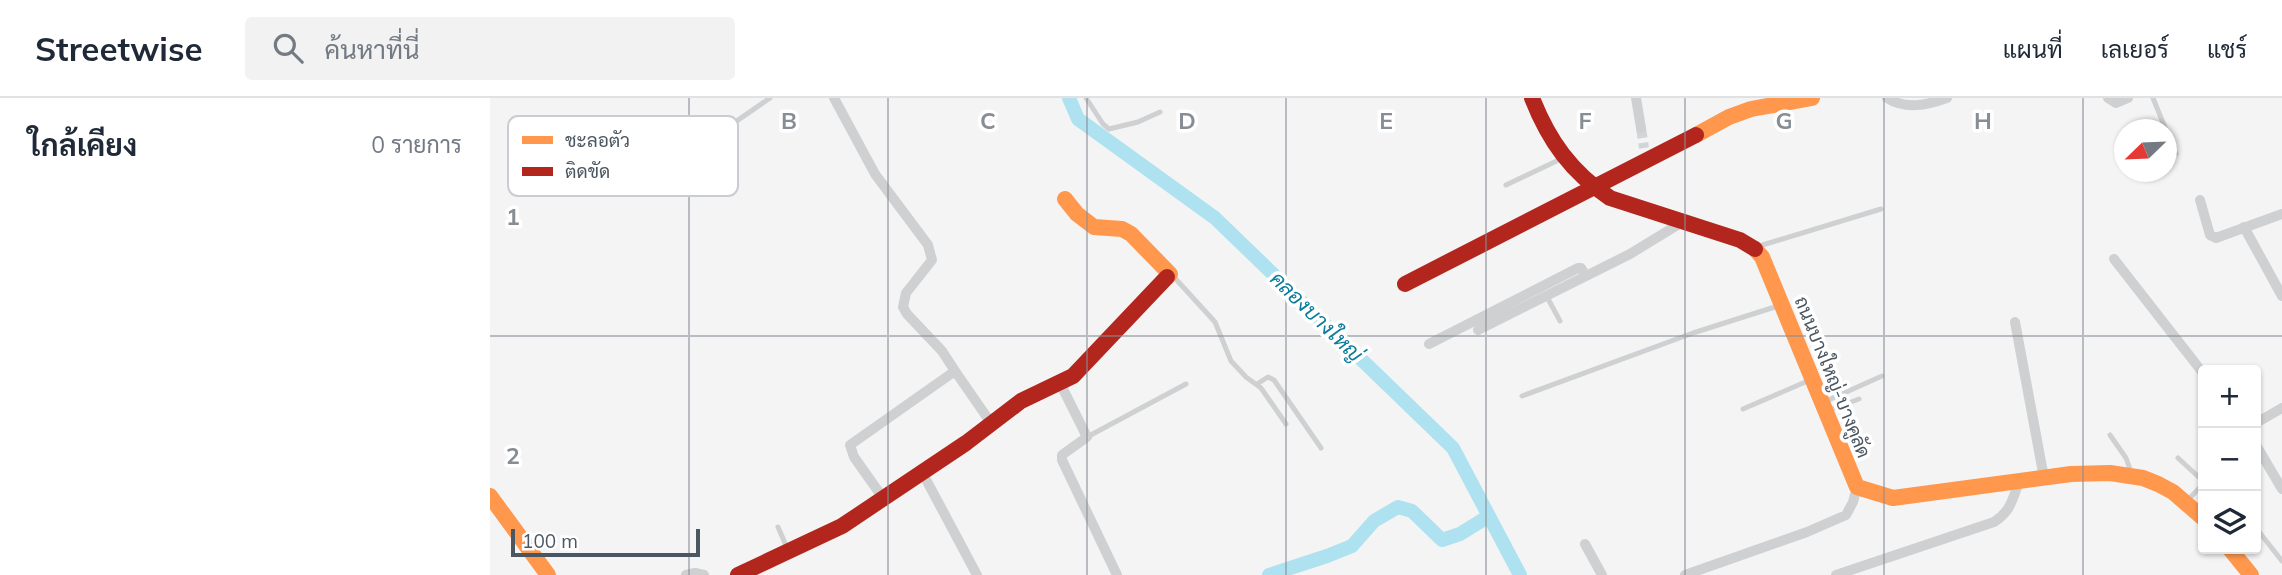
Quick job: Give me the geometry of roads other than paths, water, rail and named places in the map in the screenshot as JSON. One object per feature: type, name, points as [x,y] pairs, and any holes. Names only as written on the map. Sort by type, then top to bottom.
[{"type":"street","points":[[834,98],[875,174],[928,245],[932,260],[905,293],[903,307],[942,351],[991,423]]},
{"type":"street","points":[[1532,98],[1549,137],[1563,159],[1592,187],[1609,198],[1730,236],[1753,247]]},
{"type":"street","points":[[1636,98],[1641,128]]},
{"type":"street","points":[[1405,284],[1592,187],[1646,154],[1751,109],[1812,98]]},
{"type":"street","points":[[1887,98],[1897,104],[1909,106],[1944,99]]},
{"type":"street","points":[[2108,98],[2116,103],[2128,98]]},
{"type":"street","points":[[738,575],[842,526],[1021,401],[1073,376],[1170,274],[1131,234],[1122,229],[1094,227],[1077,214],[1065,199]]},
{"type":"street","points":[[2200,200],[2212,237],[2220,237],[2282,214]]},
{"type":"street","points":[[1478,330],[1630,254],[1684,221]]},
{"type":"street","points":[[2244,227],[2282,296]]},
{"type":"street","name":"ถนนบางใหญ่-บางคูลัด","points":[[1753,247],[1762,257],[1822,408],[1857,486],[1893,498],[2099,472],[2132,475],[2156,482],[2198,514]]},
{"type":"street","points":[[2114,260],[2198,367]]},
{"type":"street","points":[[1429,344],[1579,267],[1586,276]]},
{"type":"street","points":[[2015,322],[2044,478]]},
{"type":"street","points":[[883,498],[854,457],[850,446],[955,372]]},
{"type":"street","points":[[1060,383],[1087,438],[1062,455],[1062,460],[1117,575]]},
{"type":"street","points":[[2261,420],[2282,408]]},
{"type":"street","points":[[2261,453],[2282,489]]},
{"type":"street","points":[[922,472],[976,575]]},
{"type":"street","points":[[1836,575],[1994,522],[2006,514],[2014,501],[2019,482]]},
{"type":"street","points":[[1685,575],[1846,515],[1857,486]]},
{"type":"street","points":[[490,496],[548,575]]},
{"type":"street","points":[[1584,544],[1602,575]]},
{"type":"street","points":[[2234,554],[2251,575]]},
{"type":"street","points":[[686,575],[704,575]]},
{"type":"lane","points":[[738,120],[770,98]]},
{"type":"lane","points":[[1087,98],[1103,124],[1109,128],[1138,122],[1160,112]]},
{"type":"lane","points":[[2153,98],[2162,119]]},
{"type":"lane","points":[[1506,186],[1563,159]]},
{"type":"lane","points":[[1753,247],[1881,209]]},
{"type":"lane","points":[[1170,274],[1215,322],[1231,361],[1267,395],[1286,424]]},
{"type":"lane","points":[[1546,295],[1560,321]]},
{"type":"lane","points":[[1522,397],[1693,333],[1781,305]]},
{"type":"lane","points":[[1822,408],[1882,376]]},
{"type":"lane","points":[[1257,384],[1268,377],[1274,380],[1321,448]]},
{"type":"lane","points":[[1743,409],[1811,379]]},
{"type":"lane","points":[[1087,438],[1186,384]]},
{"type":"lane","points":[[1822,408],[1859,399]]},
{"type":"lane","points":[[2110,435],[2126,458],[2132,475]]},
{"type":"lane","points":[[2178,458],[2198,477]]},
{"type":"lane","points":[[2186,503],[2198,488]]},
{"type":"lane","points":[[778,527],[789,552]]},
{"type":"lane","points":[[2261,534],[2282,561]]},
{"type":"waterway","name":"คลองบางใหญ่","points":[[1069,98],[1078,119],[1215,218],[1453,448],[1520,575]]},
{"type":"waterway","points":[[1269,575],[1352,546],[1374,521],[1398,507],[1412,511],[1442,540],[1460,534],[1489,516]]},
{"type":"tunnel","points":[[1641,128],[1644,148]]}]
